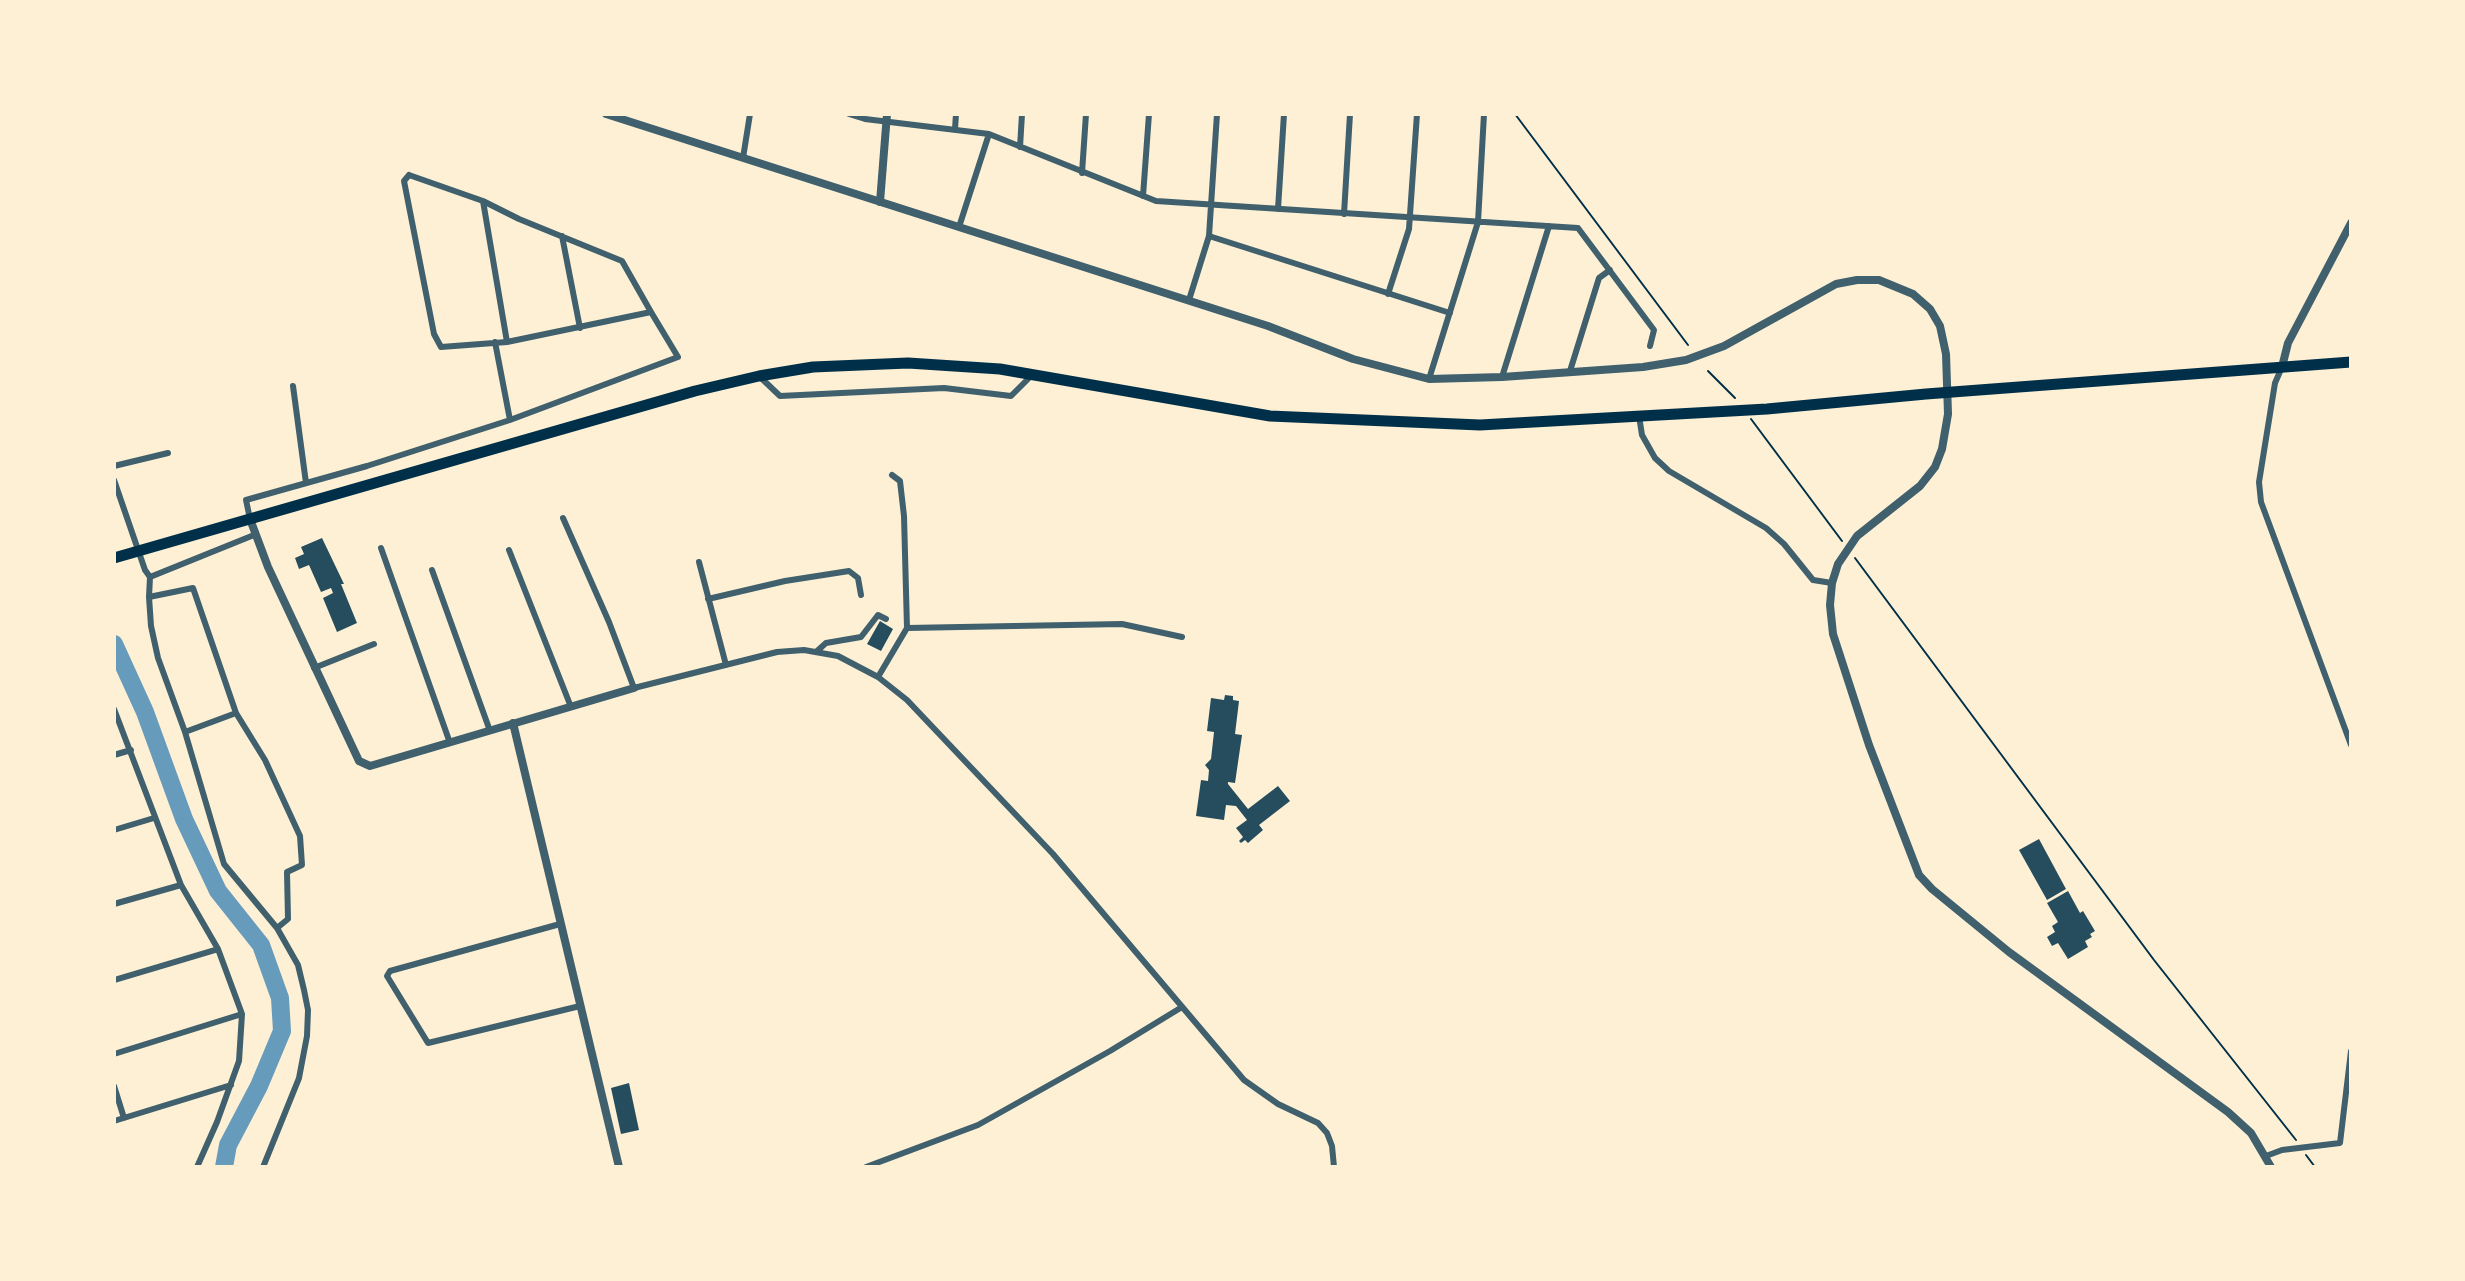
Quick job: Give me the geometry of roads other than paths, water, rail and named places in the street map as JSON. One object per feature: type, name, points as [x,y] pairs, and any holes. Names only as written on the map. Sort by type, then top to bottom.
[{"type":"highway","points":[[114,558],[664,400],[759,376],[813,367],[908,363],[1000,369],[1270,416],[1480,425],[1767,409],[2351,362]]},
{"type":"street","points":[[606,114],[626,117],[743,158],[1189,300],[1353,359],[1429,379],[1643,367],[1686,360],[1724,346],[1836,284],[1879,280],[1913,294],[1930,309],[1940,326],[1946,354],[1947,429],[1935,467],[1920,486],[1857,536],[1838,564],[1830,605],[1833,634],[1869,745],[1919,875],[2009,952],[2228,1112],[2251,1133],[2271,1167]]},
{"type":"street","points":[[743,158],[750,114]]},
{"type":"street","points":[[849,114],[989,134],[1156,201],[1578,228],[1654,330],[1650,346]]},
{"type":"street","points":[[955,129],[956,114]]},
{"type":"street","points":[[1020,147],[1022,114]]},
{"type":"street","points":[[1082,173],[1086,114]]},
{"type":"street","points":[[1143,196],[1149,114]]},
{"type":"street","points":[[1189,300],[1209,236],[1217,114]]},
{"type":"street","points":[[1278,209],[1284,114]]},
{"type":"street","points":[[1344,214],[1350,114]]},
{"type":"street","points":[[1388,294],[1409,229],[1417,114]]},
{"type":"street","points":[[1429,379],[1478,222],[1484,114]]},
{"type":"street","points":[[880,202],[886,118]]},
{"type":"street","points":[[959,227],[989,134]]},
{"type":"street","points":[[651,312],[507,342],[441,347],[434,334],[404,181],[409,175],[483,201],[622,261],[678,357],[510,420],[246,500],[254,535],[359,761],[370,766],[634,688],[777,652],[816,652],[838,656],[878,677],[907,700],[1053,854],[1244,1080],[1278,1104],[1318,1123],[1327,1133],[1332,1146],[1334,1167]]},
{"type":"street","points":[[483,201],[507,342]]},
{"type":"street","points":[[2351,223],[2288,343],[2275,383],[2259,482],[2261,502],[2351,745]]},
{"type":"street","points":[[1502,377],[1549,226]]},
{"type":"street","points":[[562,236],[580,328]]},
{"type":"street","points":[[1209,236],[1450,313]]},
{"type":"street","points":[[1570,371],[1599,278],[1610,270]]},
{"type":"street","points":[[495,342],[510,420]]},
{"type":"street","points":[[759,376],[780,396],[944,388],[1011,396],[1032,375]]},
{"type":"street","points":[[293,386],[306,483]]},
{"type":"street","points":[[1639,416],[1642,435],[1655,458],[1669,471],[1766,528],[1784,544],[1813,580],[1832,583]]},
{"type":"street","points":[[114,466],[168,453]]},
{"type":"street","points":[[878,677],[907,628],[904,516],[900,481],[892,475]]},
{"type":"street","points":[[114,480],[116,499],[150,577],[151,626],[158,658],[185,732],[224,864],[277,928],[298,965],[304,990],[308,1010],[307,1036],[299,1078],[263,1167]]},
{"type":"street","points":[[563,518],[634,688]]},
{"type":"street","points":[[150,577],[254,535]]},
{"type":"street","points":[[381,548],[450,743]]},
{"type":"street","points":[[509,550],[571,707]]},
{"type":"street","points":[[699,562],[726,665]]},
{"type":"street","points":[[432,570],[490,731]]},
{"type":"street","points":[[708,599],[785,581],[849,571],[858,578],[861,595]]},
{"type":"street","points":[[149,597],[193,588],[236,713],[265,760],[300,836],[302,865],[287,872],[288,919],[277,928]]},
{"type":"street","points":[[816,652],[826,643],[861,637],[878,615],[886,619]]},
{"type":"street","points":[[907,628],[1122,624],[1182,637]]},
{"type":"street","points":[[314,668],[374,644]]},
{"type":"street","points":[[114,709],[181,885],[218,949],[242,1014],[242,1039],[231,1085],[197,1167]]},
{"type":"street","points":[[185,732],[236,713]]},
{"type":"street","points":[[513,723],[619,1167]]},
{"type":"street","points":[[114,755],[131,750]]},
{"type":"street","points":[[114,830],[154,818]]},
{"type":"street","points":[[114,904],[181,885]]},
{"type":"street","points":[[560,924],[390,971],[387,976],[428,1043],[580,1006]]},
{"type":"street","points":[[114,980],[218,949]]},
{"type":"street","points":[[866,1167],[978,1125],[1182,1007]]},
{"type":"street","points":[[114,1054],[242,1014]]},
{"type":"street","points":[[2266,1156],[2282,1150],[2340,1143],[2351,1051]]},
{"type":"street","points":[[114,1121],[231,1085]]},
{"type":"street","points":[[114,1086],[124,1118]]},
{"type":"waterway","points":[[114,644],[145,712],[184,819],[218,891],[261,945],[280,998],[282,1031],[259,1086],[228,1145],[224,1167]]}]
